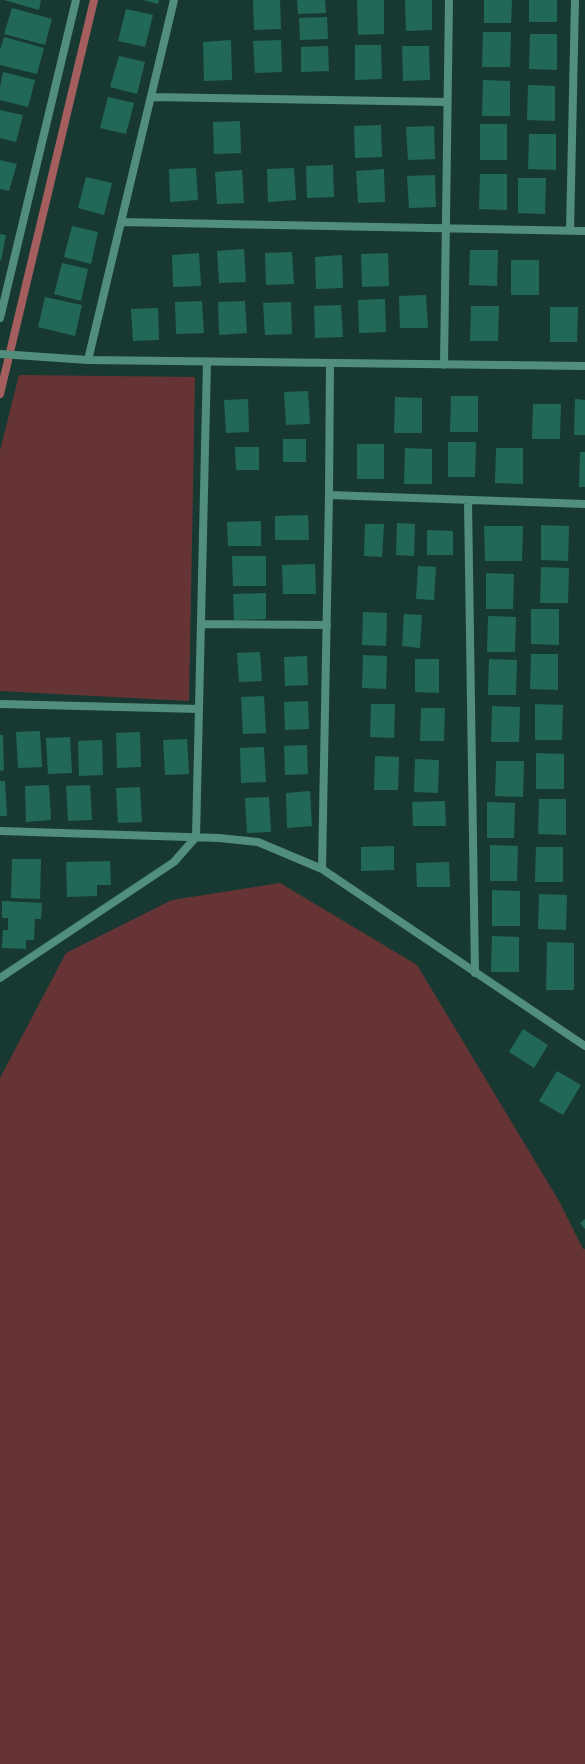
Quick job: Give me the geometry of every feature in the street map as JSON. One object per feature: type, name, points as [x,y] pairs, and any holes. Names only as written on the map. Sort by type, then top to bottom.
[{"type":"street","points":[[0,318],[76,0]]},
{"type":"street","points":[[88,360],[174,0]]},
{"type":"street","points":[[444,365],[449,0]]},
{"type":"street","points":[[570,231],[575,0]]},
{"type":"street","points":[[151,97],[447,102]]},
{"type":"street","points":[[121,222],[585,231]]},
{"type":"street","points":[[0,354],[88,360],[585,366]]},
{"type":"street","points":[[0,978],[174,862],[196,837],[207,362]]},
{"type":"street","points":[[322,869],[330,363]]},
{"type":"street","points":[[329,495],[585,504]]},
{"type":"street","points":[[468,501],[475,973]]},
{"type":"street","points":[[201,624],[327,625]]},
{"type":"street","points":[[0,704],[199,709]]},
{"type":"street","points":[[0,831],[196,837],[258,842],[322,869],[585,1046]]},
{"type":"shaded area","points":[[19,375],[195,377],[189,701],[0,691],[0,451]]},
{"type":"shaded area","points":[[280,883],[417,965],[559,1201],[583,1249],[585,1249],[585,1764],[0,1764],[0,1078],[66,953],[172,900]]},
{"type":"building","points":[[4,0],[41,0],[39,10]]},
{"type":"building","points":[[143,0],[159,0],[158,4]]},
{"type":"building","points":[[253,0],[280,0],[281,29],[254,30]]},
{"type":"building","points":[[297,0],[325,0],[326,13],[298,14]]},
{"type":"building","points":[[357,0],[384,0],[384,34],[358,35]]},
{"type":"building","points":[[405,0],[432,0],[432,30],[406,31]]},
{"type":"building","points":[[484,0],[512,0],[511,23],[484,23]]},
{"type":"building","points":[[529,0],[557,0],[557,22],[529,22]]},
{"type":"building","points":[[12,8],[52,19],[45,45],[4,34]]},
{"type":"building","points":[[126,9],[153,15],[145,47],[118,41]]},
{"type":"building","points":[[327,17],[328,39],[300,40],[299,18]]},
{"type":"building","points":[[483,32],[511,32],[510,67],[482,67]]},
{"type":"building","points":[[530,34],[557,34],[557,70],[529,69]]},
{"type":"building","points":[[4,37],[44,48],[37,74],[0,65],[0,50]]},
{"type":"building","points":[[231,40],[232,80],[204,81],[203,42]]},
{"type":"building","points":[[281,40],[282,72],[255,73],[253,41]]},
{"type":"building","points":[[355,45],[381,45],[382,79],[355,80]]},
{"type":"building","points":[[328,46],[329,71],[301,72],[301,47]]},
{"type":"building","points":[[402,46],[429,46],[430,80],[403,81]]},
{"type":"building","points":[[119,56],[145,62],[137,94],[110,87]]},
{"type":"building","points":[[3,72],[35,80],[28,107],[0,100],[0,87]]},
{"type":"building","points":[[483,80],[510,81],[510,116],[482,116]]},
{"type":"building","points":[[528,85],[555,86],[555,121],[527,120]]},
{"type":"building","points":[[108,97],[134,103],[126,134],[100,128]]},
{"type":"building","points":[[0,110],[23,115],[16,142],[0,138]]},
{"type":"building","points":[[240,121],[241,153],[214,154],[213,122]]},
{"type":"building","points":[[480,124],[507,124],[507,160],[480,160]]},
{"type":"building","points":[[381,125],[382,157],[355,158],[354,126]]},
{"type":"building","points":[[434,126],[435,159],[408,160],[406,127]]},
{"type":"building","points":[[529,134],[556,134],[556,170],[528,169]]},
{"type":"building","points":[[0,160],[17,164],[9,191],[0,189]]},
{"type":"building","points":[[333,165],[334,197],[307,198],[306,166]]},
{"type":"building","points":[[196,168],[198,200],[170,202],[169,169]]},
{"type":"building","points":[[294,168],[296,200],[268,202],[267,169]]},
{"type":"building","points":[[384,169],[385,202],[358,203],[356,171]]},
{"type":"building","points":[[242,170],[244,203],[217,204],[215,172]]},
{"type":"building","points":[[480,174],[507,174],[507,210],[479,209]]},
{"type":"building","points":[[435,175],[436,207],[409,208],[407,176]]},
{"type":"building","points":[[86,177],[112,183],[104,215],[78,208]]},
{"type":"building","points":[[518,178],[546,178],[545,214],[518,213]]},
{"type":"building","points":[[72,226],[98,232],[91,264],[64,257]]},
{"type":"building","points":[[0,234],[6,235],[1,260],[0,260]]},
{"type":"building","points":[[244,249],[246,282],[219,283],[217,251]]},
{"type":"building","points":[[470,250],[498,250],[497,286],[469,285]]},
{"type":"building","points":[[292,252],[294,284],[266,285],[265,253]]},
{"type":"building","points":[[199,253],[201,286],[173,287],[172,255]]},
{"type":"building","points":[[388,253],[389,286],[362,287],[361,254]]},
{"type":"building","points":[[342,255],[343,288],[316,289],[315,257]]},
{"type":"building","points":[[511,260],[539,260],[539,295],[511,295]]},
{"type":"building","points":[[62,263],[88,269],[81,301],[54,294]]},
{"type":"building","points":[[426,295],[428,328],[400,328],[399,296]]},
{"type":"building","points":[[45,297],[82,305],[75,336],[38,327]]},
{"type":"building","points":[[385,299],[386,332],[359,333],[358,300]]},
{"type":"building","points":[[202,301],[204,333],[176,334],[175,302]]},
{"type":"building","points":[[245,301],[247,333],[219,335],[218,302]]},
{"type":"building","points":[[291,302],[292,334],[265,335],[263,303]]},
{"type":"building","points":[[341,305],[343,337],[315,338],[314,306]]},
{"type":"building","points":[[471,306],[499,306],[498,341],[470,341]]},
{"type":"building","points":[[550,307],[578,307],[577,342],[550,342]]},
{"type":"building","points":[[158,308],[159,340],[133,341],[131,309]]},
{"type":"building","points":[[308,391],[310,424],[286,425],[284,392]]},
{"type":"building","points":[[451,396],[478,396],[478,432],[450,432]]},
{"type":"building","points":[[395,397],[422,398],[422,433],[394,433]]},
{"type":"building","points":[[248,399],[249,432],[226,433],[224,400]]},
{"type":"building","points":[[575,399],[585,400],[585,435],[574,435]]},
{"type":"building","points":[[533,404],[561,404],[560,439],[532,439]]},
{"type":"building","points":[[283,439],[306,439],[306,462],[283,462]]},
{"type":"building","points":[[448,442],[476,442],[475,477],[448,477]]},
{"type":"building","points":[[357,444],[384,444],[384,479],[357,479]]},
{"type":"building","points":[[235,447],[259,447],[259,470],[236,470]]},
{"type":"building","points":[[405,448],[432,449],[432,484],[404,484]]},
{"type":"building","points":[[496,448],[523,448],[523,484],[495,483]]},
{"type":"building","points":[[580,452],[585,452],[585,487],[579,487]]},
{"type":"building","points":[[308,515],[309,540],[275,540],[275,516]]},
{"type":"building","points":[[261,521],[261,546],[228,546],[227,522]]},
{"type":"building","points":[[397,523],[415,524],[414,556],[396,555]]},
{"type":"building","points":[[365,524],[384,524],[382,557],[364,556]]},
{"type":"building","points":[[541,525],[569,526],[568,561],[541,560]]},
{"type":"building","points":[[484,526],[523,526],[522,561],[485,561]]},
{"type":"building","points":[[427,530],[453,531],[453,555],[427,555]]},
{"type":"building","points":[[232,556],[266,556],[266,586],[233,586]]},
{"type":"building","points":[[315,564],[316,594],[283,594],[282,565]]},
{"type":"building","points":[[418,566],[436,567],[434,600],[416,599]]},
{"type":"building","points":[[541,567],[569,568],[568,603],[540,603]]},
{"type":"building","points":[[486,573],[514,574],[513,609],[486,609]]},
{"type":"building","points":[[266,593],[266,619],[234,620],[233,594]]},
{"type":"building","points":[[531,609],[559,609],[559,645],[531,644]]},
{"type":"building","points":[[363,612],[387,613],[386,646],[362,645]]},
{"type":"building","points":[[404,614],[422,615],[420,648],[402,646]]},
{"type":"building","points":[[488,616],[516,617],[515,652],[487,652]]},
{"type":"building","points":[[260,652],[262,681],[239,682],[237,653]]},
{"type":"building","points":[[531,654],[558,654],[558,690],[530,689]]},
{"type":"building","points":[[363,655],[387,656],[386,689],[362,688]]},
{"type":"building","points":[[307,656],[308,685],[285,686],[284,657]]},
{"type":"building","points":[[415,659],[439,659],[439,693],[415,692]]},
{"type":"building","points":[[489,659],[517,660],[516,695],[488,695]]},
{"type":"building","points":[[264,696],[266,733],[243,734],[241,697]]},
{"type":"building","points":[[308,701],[309,729],[285,730],[284,702]]},
{"type":"building","points":[[371,704],[395,704],[394,738],[370,737]]},
{"type":"building","points":[[535,704],[563,705],[562,740],[535,740]]},
{"type":"building","points":[[492,706],[520,707],[519,742],[491,742]]},
{"type":"building","points":[[421,708],[445,708],[444,741],[420,741]]},
{"type":"building","points":[[40,731],[42,767],[18,768],[16,732]]},
{"type":"building","points":[[140,732],[141,767],[117,768],[116,733]]},
{"type":"building","points":[[0,735],[3,735],[4,770],[0,771]]},
{"type":"building","points":[[70,737],[72,773],[48,774],[46,738]]},
{"type":"building","points":[[187,739],[189,774],[165,775],[163,740]]},
{"type":"building","points":[[102,740],[103,775],[79,776],[78,741]]},
{"type":"building","points":[[307,745],[308,774],[285,775],[284,746]]},
{"type":"building","points":[[264,747],[266,782],[241,783],[240,748]]},
{"type":"building","points":[[536,753],[564,754],[564,789],[536,789]]},
{"type":"building","points":[[375,756],[399,757],[398,790],[374,790]]},
{"type":"building","points":[[415,759],[439,760],[438,793],[414,792]]},
{"type":"building","points":[[496,761],[524,761],[523,797],[495,796]]},
{"type":"building","points":[[0,781],[5,781],[7,816],[0,816]]},
{"type":"building","points":[[49,785],[51,820],[26,822],[25,786]]},
{"type":"building","points":[[90,785],[92,820],[68,821],[66,786]]},
{"type":"building","points":[[140,787],[142,822],[118,823],[116,788]]},
{"type":"building","points":[[310,791],[312,826],[287,828],[286,793]]},
{"type":"building","points":[[269,797],[271,832],[247,833],[245,798]]},
{"type":"building","points":[[539,799],[566,799],[566,835],[538,834]]},
{"type":"building","points":[[445,801],[446,826],[413,826],[412,802]]},
{"type":"building","points":[[487,802],[515,803],[514,838],[487,838]]},
{"type":"building","points":[[490,845],[518,846],[517,881],[490,881]]},
{"type":"building","points":[[394,846],[394,870],[361,871],[361,847]]},
{"type":"building","points":[[536,847],[563,847],[563,882],[535,882]]},
{"type":"building","points":[[12,859],[41,859],[40,899],[11,898]]},
{"type":"building","points":[[110,861],[111,885],[97,885],[97,896],[67,897],[66,862]]},
{"type":"building","points":[[449,862],[450,887],[417,887],[416,863]]},
{"type":"building","points":[[492,890],[520,891],[520,926],[492,926]]},
{"type":"building","points":[[539,894],[567,895],[566,930],[538,929]]},
{"type":"building","points":[[2,901],[42,903],[41,919],[35,919],[34,940],[26,940],[26,949],[2,948],[3,930],[8,930],[8,918],[2,918]]},
{"type":"building","points":[[492,936],[519,937],[519,972],[491,972]]},
{"type":"building","points":[[547,942],[574,943],[574,990],[546,990]]},
{"type":"building","points":[[523,1029],[548,1045],[534,1068],[509,1052]]},
{"type":"building","points":[[557,1071],[581,1085],[563,1115],[539,1101]]},
{"type":"building","points":[[585,1219],[585,1229],[580,1223]]},
{"type":"waterway","points":[[0,394],[94,0]]}]
